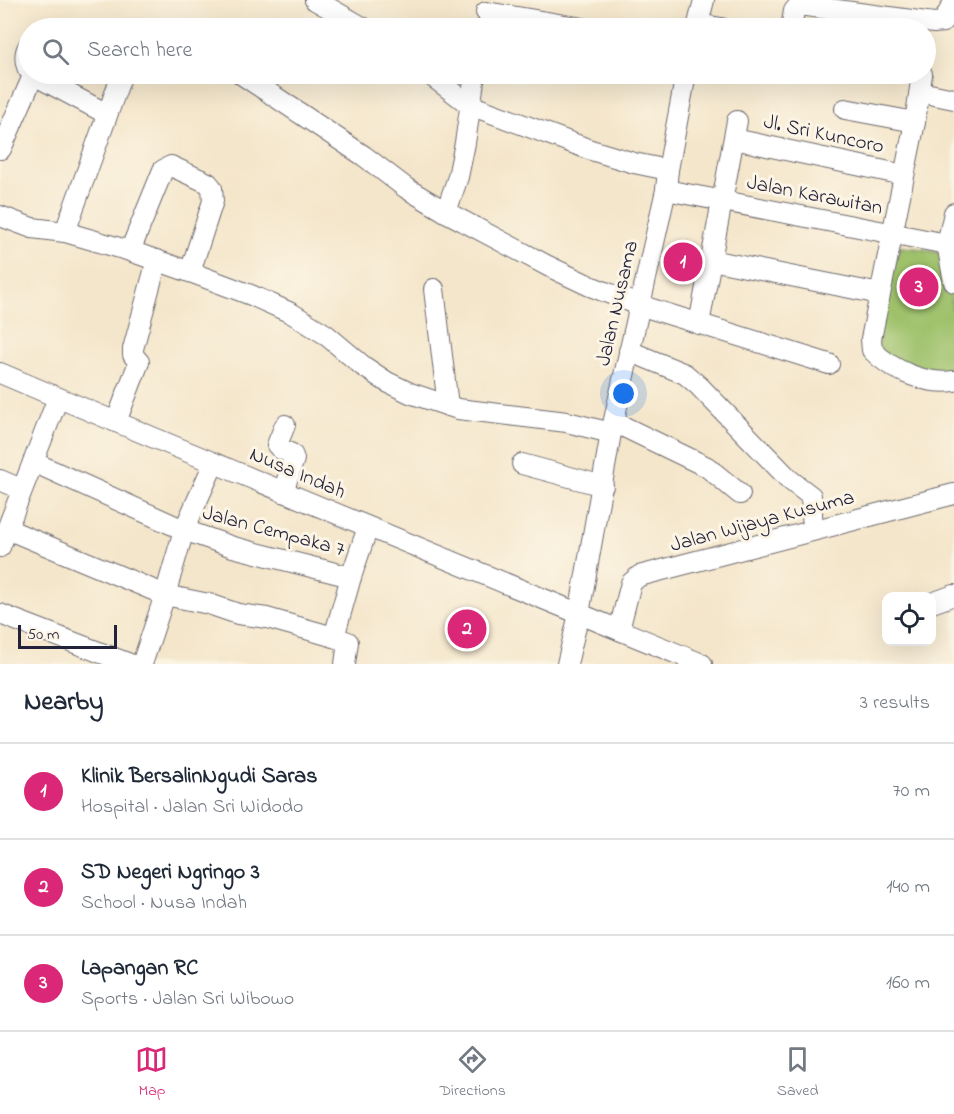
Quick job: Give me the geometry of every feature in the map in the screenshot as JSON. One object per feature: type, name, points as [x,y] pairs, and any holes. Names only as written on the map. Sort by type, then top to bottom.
[{"type":"street","points":[[315,0],[346,18]]},
{"type":"street","points":[[700,18],[704,0]]},
{"type":"street","points":[[936,23],[943,22],[954,2]]},
{"type":"street","points":[[793,18],[794,11],[800,4],[899,18]]},
{"type":"street","points":[[485,14],[513,18]]},
{"type":"street","points":[[1,149],[27,84]]},
{"type":"street","points":[[51,84],[107,114]]},
{"type":"street","points":[[65,232],[118,84]]},
{"type":"street","points":[[256,84],[364,156],[406,188],[548,266],[590,286],[639,305],[829,364]]},
{"type":"street","points":[[442,84],[470,105],[591,150],[668,170]]},
{"type":"street","points":[[446,212],[458,177],[473,84]]},
{"type":"street","name":"Jalan Nusama","points":[[567,664],[579,614],[613,427],[666,190],[684,84]]},
{"type":"street","points":[[921,84],[871,339],[872,350],[888,364],[904,372],[935,380],[954,381]]},
{"type":"street","points":[[923,84],[954,99]]},
{"type":"street","points":[[845,109],[915,122]]},
{"type":"street","name":"Jl. Sri Kuncoro","points":[[722,201],[736,130],[904,175]]},
{"type":"street","points":[[130,251],[163,170],[171,166],[208,183],[213,193],[213,201],[190,272]]},
{"type":"street","name":"Jalan Karawitan","points":[[666,190],[950,244]]},
{"type":"street","points":[[699,324],[722,201]]},
{"type":"street","points":[[954,213],[950,244],[954,282]]},
{"type":"street","points":[[0,216],[32,228],[65,232],[130,251],[190,272],[291,313],[325,334],[363,366],[387,382],[410,393],[473,412],[613,427],[644,435],[707,468],[740,494]]},
{"type":"street","points":[[116,422],[140,362],[133,355],[133,350],[157,260]]},
{"type":"street","points":[[711,260],[880,294]]},
{"type":"street","points":[[434,290],[448,406]]},
{"type":"street","points":[[629,351],[685,374],[699,386],[790,480],[811,496],[813,530]]},
{"type":"street","name":"Nusa Indah","points":[[0,373],[702,664]]},
{"type":"street","points":[[58,398],[3,538],[165,595],[209,604],[238,614],[267,618],[348,642],[345,664]]},
{"type":"street","points":[[283,492],[294,459],[292,454],[277,445],[285,425]]},
{"type":"street","name":"Jalan Cempaka 7","points":[[33,462],[184,530],[233,547],[351,577]]},
{"type":"street","points":[[142,664],[184,530],[214,463]]},
{"type":"street","points":[[522,464],[603,486]]},
{"type":"street","points":[[0,480],[21,489]]},
{"type":"street","name":"Jalan Wijaya Kusuma","points":[[619,630],[631,583],[639,576],[954,494]]},
{"type":"street","points":[[334,637],[368,527]]},
{"type":"street","points":[[936,602],[954,595]]},
{"type":"street","points":[[0,615],[117,662]]},
{"type":"green space","points":[[899,247],[945,254],[954,320],[954,373],[917,371],[874,347]]},
{"type":"place","name":"Klinik BersalinNgudi Saras","points":[[683,262]]},
{"type":"place","name":"Lapangan RC","points":[[919,287]]},
{"type":"place","name":"SD Negeri Ngringo 3","points":[[467,629]]}]
